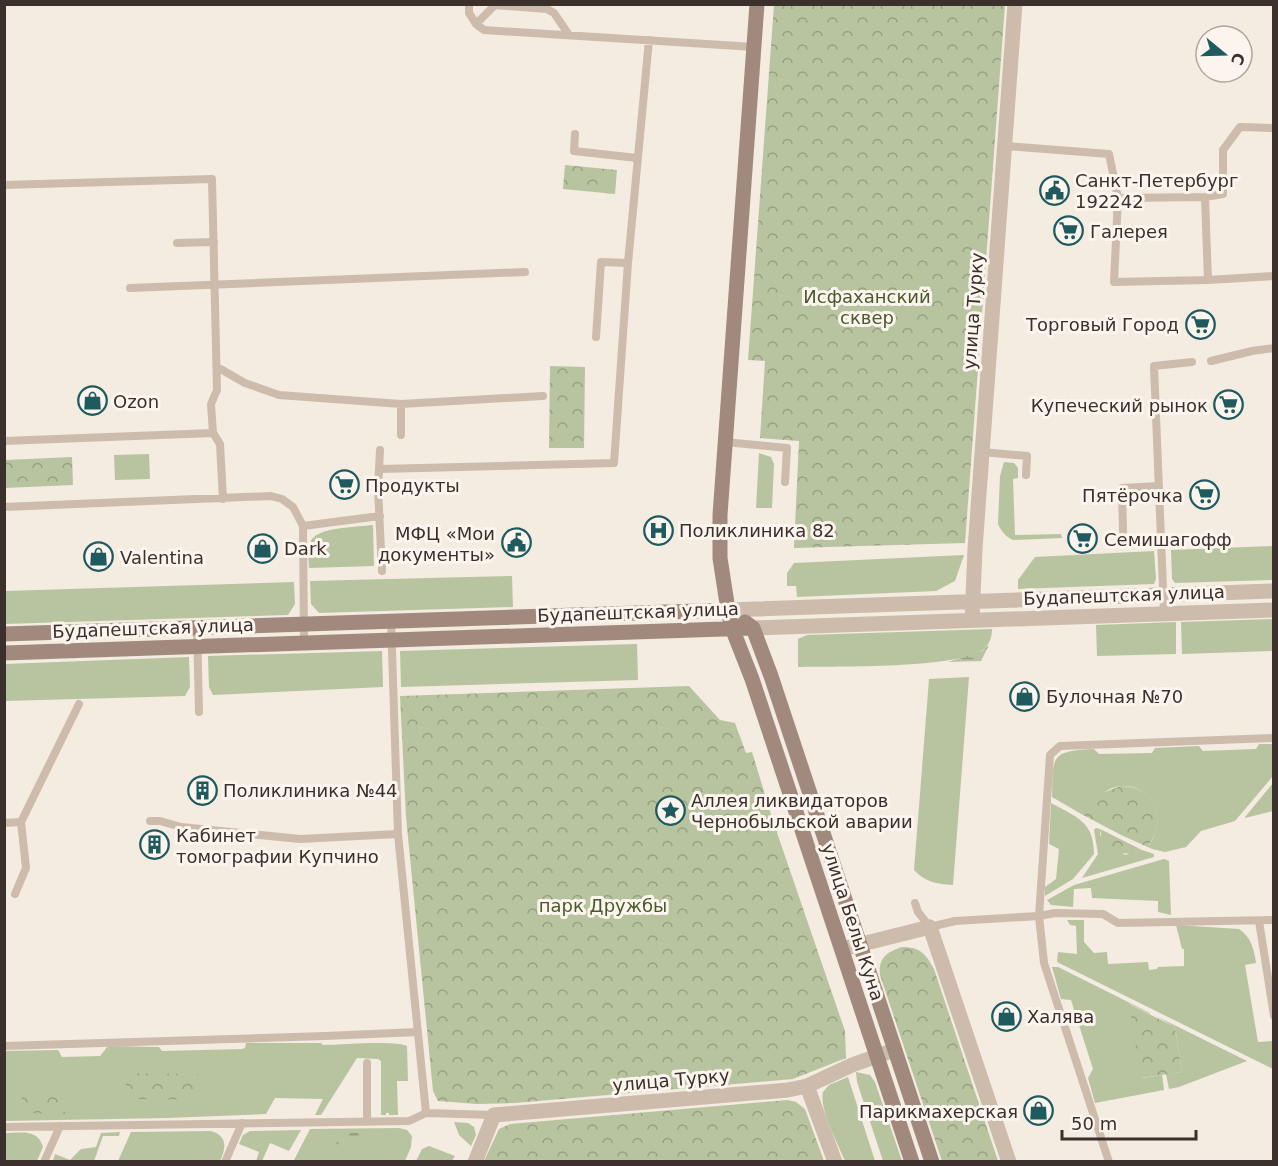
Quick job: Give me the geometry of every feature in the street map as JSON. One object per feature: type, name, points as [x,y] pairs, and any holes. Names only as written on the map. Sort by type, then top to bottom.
[{"type":"street","points":[[753,628],[728,610],[719,538],[757,4]]},
{"type":"street","name":"улица Турку","points":[[972,620],[1015,4]]},
{"type":"street","name":"Будапештская улица","points":[[4,634],[1274,591]]},
{"type":"street","name":"улица Белы Куна","points":[[728,610],[732,628],[752,679],[912,1161]]},
{"type":"street","name":"Будапештская улица","points":[[4,653],[1274,610]]},
{"type":"street","name":"улица Белы Куна","points":[[753,628],[932,1161]]},
{"type":"street","points":[[842,949],[930,927],[1009,1161]]},
{"type":"street","name":"улица Турку","points":[[494,1115],[788,1090],[807,1086],[852,1065],[894,1050]]},
{"type":"street","points":[[807,1086],[835,1161]]},
{"type":"street","points":[[475,1161],[494,1115]]},
{"type":"lane","points":[[469,4],[469,13],[476,24],[484,30],[754,47]]},
{"type":"lane","points":[[476,24],[495,5],[547,9],[554,13],[570,35]]},
{"type":"lane","points":[[380,470],[614,463],[628,263],[649,40]]},
{"type":"lane","points":[[1118,198],[1205,197],[1223,194],[1223,150],[1240,127],[1274,128]]},
{"type":"lane","points":[[575,134],[574,151],[637,158]]},
{"type":"lane","points":[[1005,147],[1109,154],[1118,198],[1114,282],[1274,276]]},
{"type":"lane","points":[[4,184],[212,179],[218,390],[211,404],[213,433],[220,444],[223,498]]},
{"type":"lane","points":[[1205,197],[1208,280]]},
{"type":"lane","points":[[177,243],[214,242]]},
{"type":"lane","points":[[596,337],[601,262],[628,263]]},
{"type":"lane","points":[[130,288],[525,272]]},
{"type":"lane","points":[[1211,361],[1274,348]]},
{"type":"lane","points":[[1164,614],[1154,366],[1192,362]]},
{"type":"lane","points":[[217,368],[245,383],[279,395],[401,404],[543,396]]},
{"type":"lane","points":[[401,404],[402,435]]},
{"type":"lane","points":[[4,441],[213,433]]},
{"type":"lane","points":[[725,442],[787,448],[785,482]]},
{"type":"lane","points":[[380,450],[378,489],[382,571]]},
{"type":"lane","points":[[982,452],[1028,456],[1026,475]]},
{"type":"lane","points":[[1123,531],[1122,488],[1159,486]]},
{"type":"lane","points":[[4,507],[271,496],[282,499],[292,507],[303,526],[304,642]]},
{"type":"lane","points":[[303,526],[380,516]]},
{"type":"lane","points":[[391,621],[398,834],[426,1113]]},
{"type":"lane","points":[[197,627],[199,712]]},
{"type":"lane","points":[[15,894],[26,868],[21,822],[79,705]]},
{"type":"lane","points":[[1109,1161],[1044,963],[1040,916],[1050,755],[1060,746],[1274,738]]},
{"type":"lane","points":[[150,821],[160,821],[181,827],[300,839],[398,834]]},
{"type":"lane","points":[[4,822],[21,822]]},
{"type":"lane","points":[[915,903],[918,912],[930,927],[955,921],[1055,913],[1103,914],[1118,923],[1274,920]]},
{"type":"lane","points":[[1259,921],[1274,1016]]},
{"type":"lane","points":[[4,1046],[417,1032]]},
{"type":"lane","points":[[367,1063],[367,1122]]},
{"type":"lane","points":[[4,1127],[409,1121],[426,1113],[494,1115]]},
{"type":"lane","points":[[225,1161],[242,1124]]},
{"type":"lane","points":[[44,1161],[60,1126]]},
{"type":"green space","name":"Исфаханский сквер","points":[[774,5],[1005,5],[965,543],[794,548],[799,441],[760,438],[765,361],[748,360]]},
{"type":"green space","points":[[565,165],[617,170],[615,194],[563,189]]},
{"type":"green space","points":[[550,366],[585,367],[584,448],[549,448]]},
{"type":"green space","points":[[759,453],[771,457],[774,464],[772,508],[756,508]]},
{"type":"green space","points":[[149,454],[150,479],[115,480],[114,455]]},
{"type":"green space","points":[[72,457],[73,485],[5,488],[5,460]]},
{"type":"green space","points":[[1004,462],[1014,463],[1018,468],[1018,478],[1013,479],[1015,535],[1061,534],[1062,538],[1013,540],[1002,531],[998,524],[1000,476]]},
{"type":"green space","points":[[373,525],[374,566],[309,568],[309,546],[317,535],[331,530]]},
{"type":"green space","points":[[1273,546],[1273,580],[1175,583],[1172,579],[1171,550]]},
{"type":"green space","points":[[1154,551],[1156,579],[1154,584],[1018,589],[1018,580],[1035,557]]},
{"type":"green space","points":[[964,555],[955,581],[936,591],[797,597],[796,586],[787,586],[787,573],[794,563]]},
{"type":"green space","points":[[512,576],[513,607],[319,613],[311,604],[310,581]]},
{"type":"green space","points":[[294,582],[295,604],[288,615],[5,624],[5,591]]},
{"type":"green space","points":[[1273,619],[1273,651],[1182,654],[1181,622]]},
{"type":"green space","points":[[1176,622],[1176,654],[1097,656],[1096,625]]},
{"type":"green space","points":[[992,629],[988,645],[984,649],[950,660],[896,665],[798,667],[798,639],[807,635]]},
{"type":"green space","points":[[637,644],[638,680],[401,687],[400,651]]},
{"type":"green space","points":[[989,645],[981,661],[948,662],[982,651]]},
{"type":"green space","points":[[382,651],[383,687],[213,695],[209,687],[208,656]]},
{"type":"green space","points":[[189,657],[190,687],[185,696],[5,701],[5,664]]},
{"type":"green space","points":[[969,677],[953,885],[942,884],[927,880],[914,870],[929,679]]},
{"type":"green space","name":"парк Дружбы","points":[[689,686],[720,720],[735,723],[746,753],[752,752],[773,821],[845,1031],[846,1058],[793,1079],[515,1103],[477,1104],[438,1101],[433,1091],[406,817],[400,696]]},
{"type":"green space","points":[[1259,744],[1273,744],[1273,776],[1235,821],[1201,831],[1186,847],[1165,852],[1149,846],[1158,822],[1157,814],[1152,800],[1135,788],[1121,786],[1110,789],[1102,794],[1083,815],[1052,797],[1054,764],[1062,754],[1069,752],[1094,749],[1099,754],[1152,753],[1155,748],[1199,746],[1203,751],[1256,749]]},
{"type":"green space","points":[[1273,783],[1273,811],[1245,818],[1245,817]]},
{"type":"green space","points":[[1121,786],[1143,792],[1155,805],[1158,824],[1149,845],[1152,849],[1083,815],[1102,793]]},
{"type":"green space","points":[[1051,803],[1082,821],[1091,834],[1094,854],[1073,879],[1045,896],[1045,887],[1056,879],[1059,849],[1049,844]]},
{"type":"green space","points":[[1100,829],[1100,835],[1125,855],[1142,850],[1154,854],[1154,857],[1082,878],[1098,854],[1094,830]]},
{"type":"green space","points":[[1100,829],[1142,850],[1131,854],[1113,852],[1102,840]]},
{"type":"green space","points":[[1164,859],[1169,861],[1171,915],[1158,912],[1158,901],[1092,898],[1091,888],[1074,889],[1073,907],[1051,905],[1047,900],[1074,885]]},
{"type":"green space","points":[[1067,920],[1084,920],[1084,942],[1094,953],[1107,952],[1108,964],[1148,962],[1149,970],[1158,967],[1184,966],[1184,949],[1182,949],[1176,925],[1239,929],[1249,940],[1254,953],[1256,963],[1245,965],[1258,1042],[1272,1041],[1273,1069],[1057,962],[1058,952],[1077,954],[1076,926],[1070,925]]},
{"type":"green space","points":[[902,947],[922,952],[934,969],[998,1161],[942,1161],[880,975],[880,964],[885,956]]},
{"type":"green space","points":[[1052,967],[1058,967],[1150,1013],[1130,1004],[1142,1078],[1162,1075],[1164,1090],[1095,1103],[1088,1078],[1093,1069],[1071,1000],[1061,999]]},
{"type":"green space","points":[[1129,1004],[1175,1027],[1182,1072],[1141,1078]]},
{"type":"green space","points":[[1154,1015],[1247,1061],[1169,1089],[1166,1074],[1182,1072],[1175,1027]]},
{"type":"green space","points":[[246,1043],[321,1043],[323,1045],[379,1043],[407,1046],[408,1081],[397,1081],[398,1115],[386,1113],[386,1115],[381,1115],[381,1061],[357,1058],[321,1115],[315,1115],[323,1099],[275,1098],[266,1114],[5,1121],[4,1051],[58,1050],[62,1057],[100,1056],[108,1046],[159,1047],[162,1051],[242,1049],[245,1048]]},
{"type":"green space","points":[[856,1072],[870,1075],[875,1082],[902,1161],[883,1161],[857,1082]]},
{"type":"green space","points":[[126,1073],[198,1074],[198,1100],[126,1099]]},
{"type":"green space","points":[[848,1077],[875,1161],[845,1161],[826,1117],[823,1092],[829,1085]]},
{"type":"green space","points":[[22,1096],[66,1097],[65,1114],[21,1113]]},
{"type":"green space","points":[[788,1100],[796,1102],[805,1109],[824,1161],[484,1161],[499,1129],[510,1124]]},
{"type":"green space","points":[[454,1122],[468,1123],[474,1127],[476,1135],[471,1146],[459,1135]]},
{"type":"green space","points":[[399,1128],[407,1130],[412,1136],[411,1147],[405,1161],[293,1162],[310,1129]]},
{"type":"green space","points":[[301,1130],[289,1151],[270,1143],[262,1161],[256,1161],[259,1152],[239,1144],[243,1135],[250,1131]]},
{"type":"green space","points":[[211,1131],[223,1139],[224,1152],[220,1161],[118,1161],[131,1132]]},
{"type":"green space","points":[[22,1132],[37,1137],[43,1147],[37,1161],[5,1161],[4,1133]]},
{"type":"green space","points":[[120,1132],[119,1136],[103,1136],[94,1161],[56,1162],[53,1160],[55,1154],[70,1160],[81,1149],[96,1147],[101,1133]]},
{"type":"green space","points":[[343,1133],[367,1133],[375,1137],[375,1141],[337,1144],[322,1149],[314,1155],[307,1153],[319,1137]]},
{"type":"green space","points":[[429,1146],[455,1156],[452,1161],[416,1161],[422,1149]]},
{"type":"place","name":"Санкт-Петербург 192242","points":[[1054,190]]},
{"type":"place","name":"Галерея","points":[[1069,231]]},
{"type":"place","name":"Торговый Город","points":[[1200,324]]},
{"type":"place","name":"Ozon","points":[[92,401]]},
{"type":"place","name":"Купеческий рынок","points":[[1229,405]]},
{"type":"place","name":"Продукты","points":[[344,485]]},
{"type":"place","name":"Пятёрочка","points":[[1204,495]]},
{"type":"place","name":"Поликлиника 82","points":[[658,530]]},
{"type":"place","name":"Семишагофф","points":[[1083,539]]},
{"type":"place","name":"МФЦ «Мои документы»","points":[[516,543]]},
{"type":"place","name":"Dark","points":[[263,548]]},
{"type":"place","name":"Valentina","points":[[99,557]]},
{"type":"place","name":"Булочная №70","points":[[1025,696]]},
{"type":"place","name":"Поликлиника №44","points":[[202,790]]},
{"type":"place","name":"Аллея ликвидаторов Чернобыльской аварии","points":[[670,810]]},
{"type":"place","name":"Кабинет томографии Купчино","points":[[155,845]]},
{"type":"place","name":"Халява","points":[[1006,1016]]},
{"type":"place","name":"Парикмахерская","points":[[1039,1111]]}]
